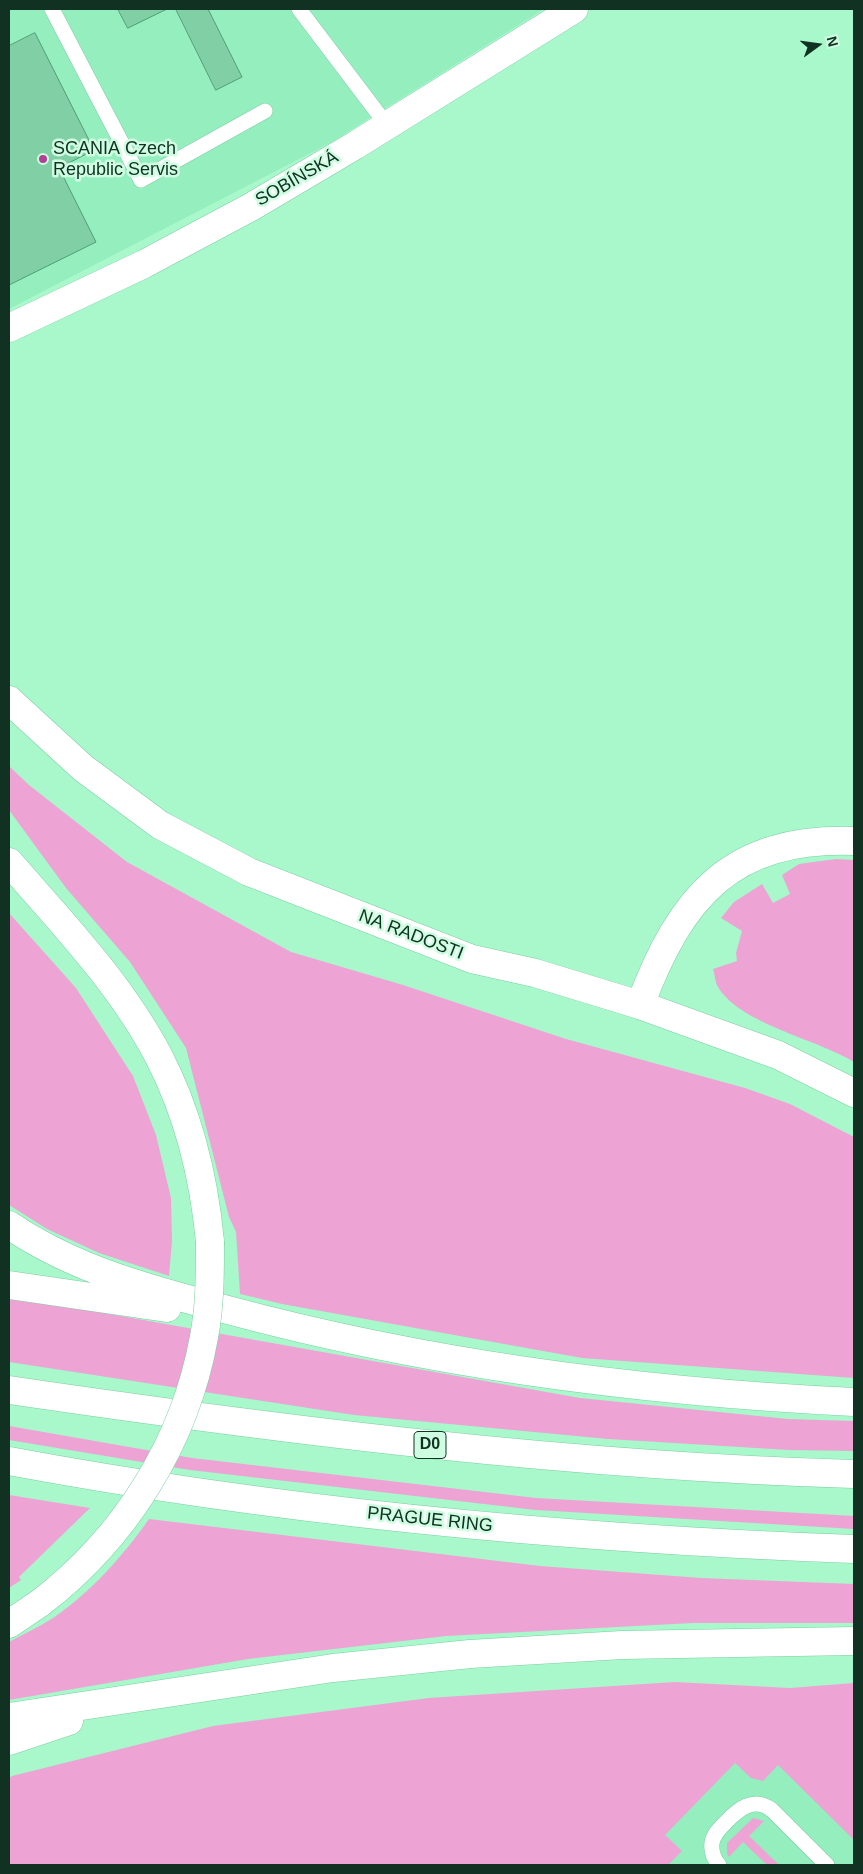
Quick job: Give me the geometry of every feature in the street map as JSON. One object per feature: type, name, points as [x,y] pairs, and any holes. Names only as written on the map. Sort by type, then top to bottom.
[{"type":"main road","name":"SOBÍNSKÁ","points":[[9,328],[144,264],[194,238],[345,151],[574,9]]},
{"type":"main road","name":"NA RADOSTI","points":[[9,700],[83,768],[160,826],[249,872],[472,959],[535,974],[640,1005],[778,1054],[854,1093]]},
{"type":"main road","points":[[640,1005],[648,983],[683,919],[717,878],[739,863],[782,846],[800,843],[854,841]]},
{"type":"main road","points":[[9,862],[70,932],[121,996],[159,1057],[181,1107],[198,1161],[210,1242],[209,1289],[204,1337],[194,1382],[173,1437],[139,1498],[110,1538],[72,1576],[40,1603],[9,1624]]},
{"type":"main road","points":[[9,1225],[83,1266],[116,1278],[275,1323]]},
{"type":"main road","points":[[9,1285],[275,1323],[438,1356],[581,1378],[730,1394],[854,1402]]},
{"type":"main road","name":"D0","points":[[9,1390],[440,1446],[609,1462],[854,1474]]},
{"type":"main road","name":"PRAGUE RING","points":[[9,1461],[201,1492],[432,1521],[613,1537],[854,1549]]},
{"type":"main road","points":[[9,1717],[332,1668],[525,1650],[718,1642],[854,1641]]},
{"type":"main road","points":[[9,1741],[73,1720],[227,1685]]},
{"type":"lane","points":[[52,9],[141,180],[265,111]]},
{"type":"lane","points":[[299,9],[386,124]]},
{"type":"lane","points":[[718,1865],[712,1849],[714,1836],[742,1807],[756,1804],[762,1804],[772,1810],[827,1865]]},
{"type":"shaded area","points":[[9,9],[544,9],[330,143],[9,309]]},
{"type":"shaded area","points":[[9,766],[29,785],[127,862],[291,952],[403,985],[566,1039],[745,1088],[790,1104],[854,1137],[854,1378],[582,1358],[282,1304],[240,1294],[236,1232],[229,1217],[186,1048],[130,962],[66,888],[9,810]]},
{"type":"shaded area","points":[[836,859],[854,860],[854,1062],[780,1030],[743,1011],[729,1000],[718,987],[713,969],[737,961],[736,953],[742,931],[721,918],[734,902],[762,884],[773,903],[790,894],[782,875],[799,864]]},
{"type":"shaded area","points":[[9,913],[76,988],[133,1076],[156,1135],[171,1198],[172,1241],[169,1276],[99,1253],[47,1229],[9,1205]]},
{"type":"shaded area","points":[[9,1296],[580,1398],[788,1419],[854,1421],[854,1451],[789,1450],[608,1439],[354,1415],[9,1362]]},
{"type":"shaded area","points":[[9,1426],[192,1458],[536,1498],[854,1516],[854,1529],[536,1510],[190,1470],[9,1440]]},
{"type":"shaded area","points":[[9,1495],[90,1508],[19,1577],[21,1580],[9,1588]]},
{"type":"shaded area","points":[[149,1519],[540,1566],[701,1578],[854,1584],[854,1623],[693,1623],[446,1636],[248,1659],[9,1700],[9,1642],[53,1618],[80,1597],[106,1573]]},
{"type":"shaded area","points":[[675,1682],[790,1688],[854,1683],[854,1840],[778,1765],[763,1781],[751,1778],[735,1763],[665,1835],[682,1851],[668,1865],[9,1865],[9,1778],[12,1776],[213,1726],[429,1698]]},
{"type":"shaded area","points":[[430,1742],[854,1751],[854,1865],[246,1865]]},
{"type":"shaded area","points":[[753,1818],[764,1821],[749,1836],[779,1865],[767,1865],[743,1842],[729,1857],[727,1854],[727,1843]]},
{"type":"building","points":[[118,9],[167,9],[128,28]]},
{"type":"building","points":[[176,9],[208,9],[242,77],[216,90]]},
{"type":"building","name":"SCANIA Czech Republic Servis","points":[[35,33],[94,150],[59,168],[96,242],[9,285],[9,46]]},
{"type":"place","name":"SCANIA Czech Republic Servis","points":[[43,159]]}]
